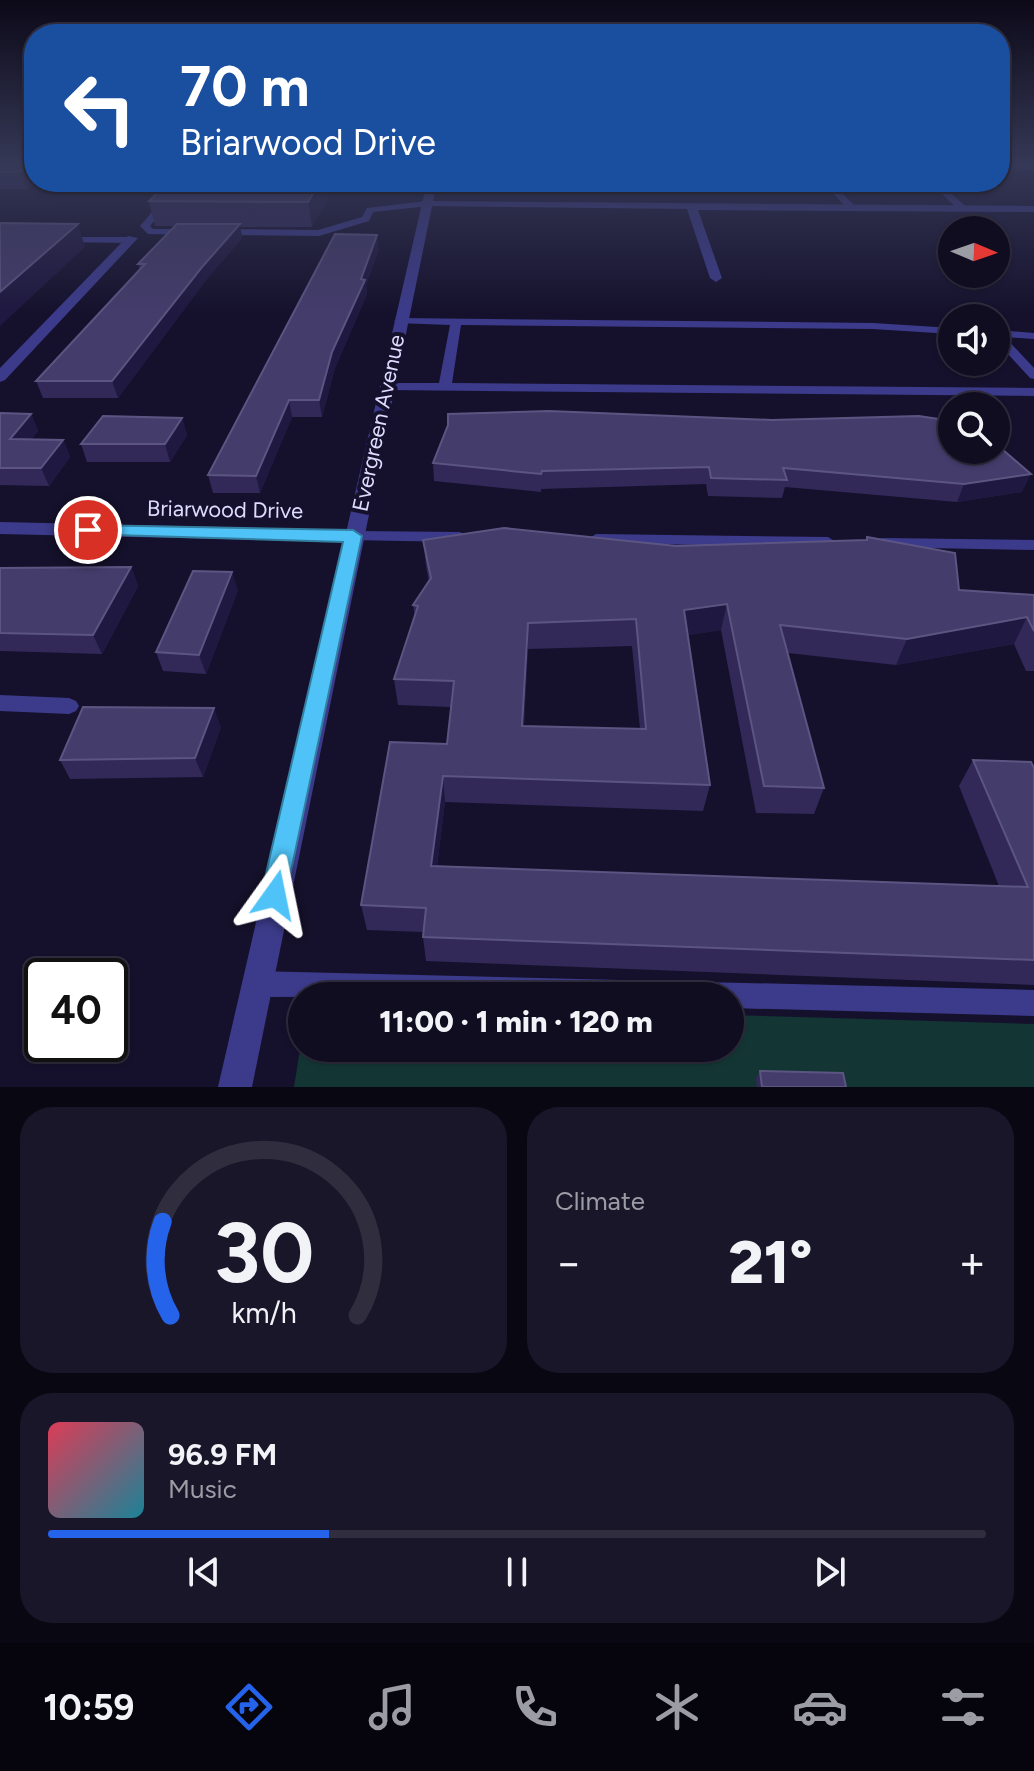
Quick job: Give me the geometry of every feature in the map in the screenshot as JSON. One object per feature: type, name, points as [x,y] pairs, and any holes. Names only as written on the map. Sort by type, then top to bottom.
[{"type":"street","name":"Evergreen Avenue","points":[[235,1087],[425,213]]},
{"type":"street","points":[[694,213],[716,278]]},
{"type":"street","points":[[1,375],[131,239]]},
{"type":"street","name":"Briarwood Drive","points":[[0,528],[353,536]]},
{"type":"lane","points":[[156,213],[145,226],[151,232],[197,232]]},
{"type":"lane","points":[[212,232],[319,233],[366,219],[369,213]]},
{"type":"lane","points":[[58,240],[131,239]]},
{"type":"lane","points":[[400,321],[873,326],[938,330]]},
{"type":"lane","points":[[445,387],[456,322]]},
{"type":"lane","points":[[1010,335],[1034,336]]},
{"type":"lane","points":[[1010,349],[1034,375]]},
{"type":"lane","points":[[386,386],[1034,392]]},
{"type":"lane","points":[[353,536],[471,538]]},
{"type":"lane","points":[[581,539],[1034,545]]},
{"type":"lane","points":[[0,703],[69,706]]},
{"type":"lane","points":[[255,984],[1034,1003]]},
{"type":"green space","points":[[744,1015],[1034,1024],[1034,1087],[294,1087],[298,1062],[744,1062]]},
{"type":"building","points":[[0,223],[78,224],[0,292]]},
{"type":"building","points":[[177,224],[240,224],[112,381],[36,381],[145,264],[138,264]]},
{"type":"building","points":[[335,234],[377,235],[361,279],[365,280],[332,352],[319,400],[289,400],[256,476],[208,475]]},
{"type":"building","points":[[549,411],[772,420],[919,416],[938,419],[938,464],[1010,464],[1010,456],[1031,474],[964,484],[783,468],[787,480],[711,478],[709,467],[542,471],[541,474],[433,463],[448,425],[448,414]]},
{"type":"building","points":[[0,413],[31,414],[10,439],[63,440],[41,468],[0,468]]},
{"type":"building","points":[[103,416],[182,418],[165,444],[81,444]]},
{"type":"building","points":[[504,528],[676,546],[867,540],[867,537],[955,553],[959,590],[1034,595],[1034,631],[1027,617],[907,639],[780,625],[824,788],[764,786],[727,604],[684,610],[710,785],[443,776],[431,866],[1028,887],[973,760],[1031,762],[1034,768],[1034,960],[423,937],[426,908],[361,905],[390,742],[447,744],[454,681],[394,679],[418,606],[413,605],[431,578],[423,540]],"holes":[[[636,619],[646,729],[522,726],[528,623]]]},
{"type":"building","points":[[131,567],[93,635],[0,633],[0,568]]},
{"type":"building","points":[[193,571],[232,572],[199,655],[156,652]]},
{"type":"building","points":[[83,707],[214,708],[195,758],[60,760]]},
{"type":"building","points":[[760,1071],[843,1073],[846,1087],[762,1087]]},
{"type":"route","points":[[88,530],[353,536],[275,895]]}]
